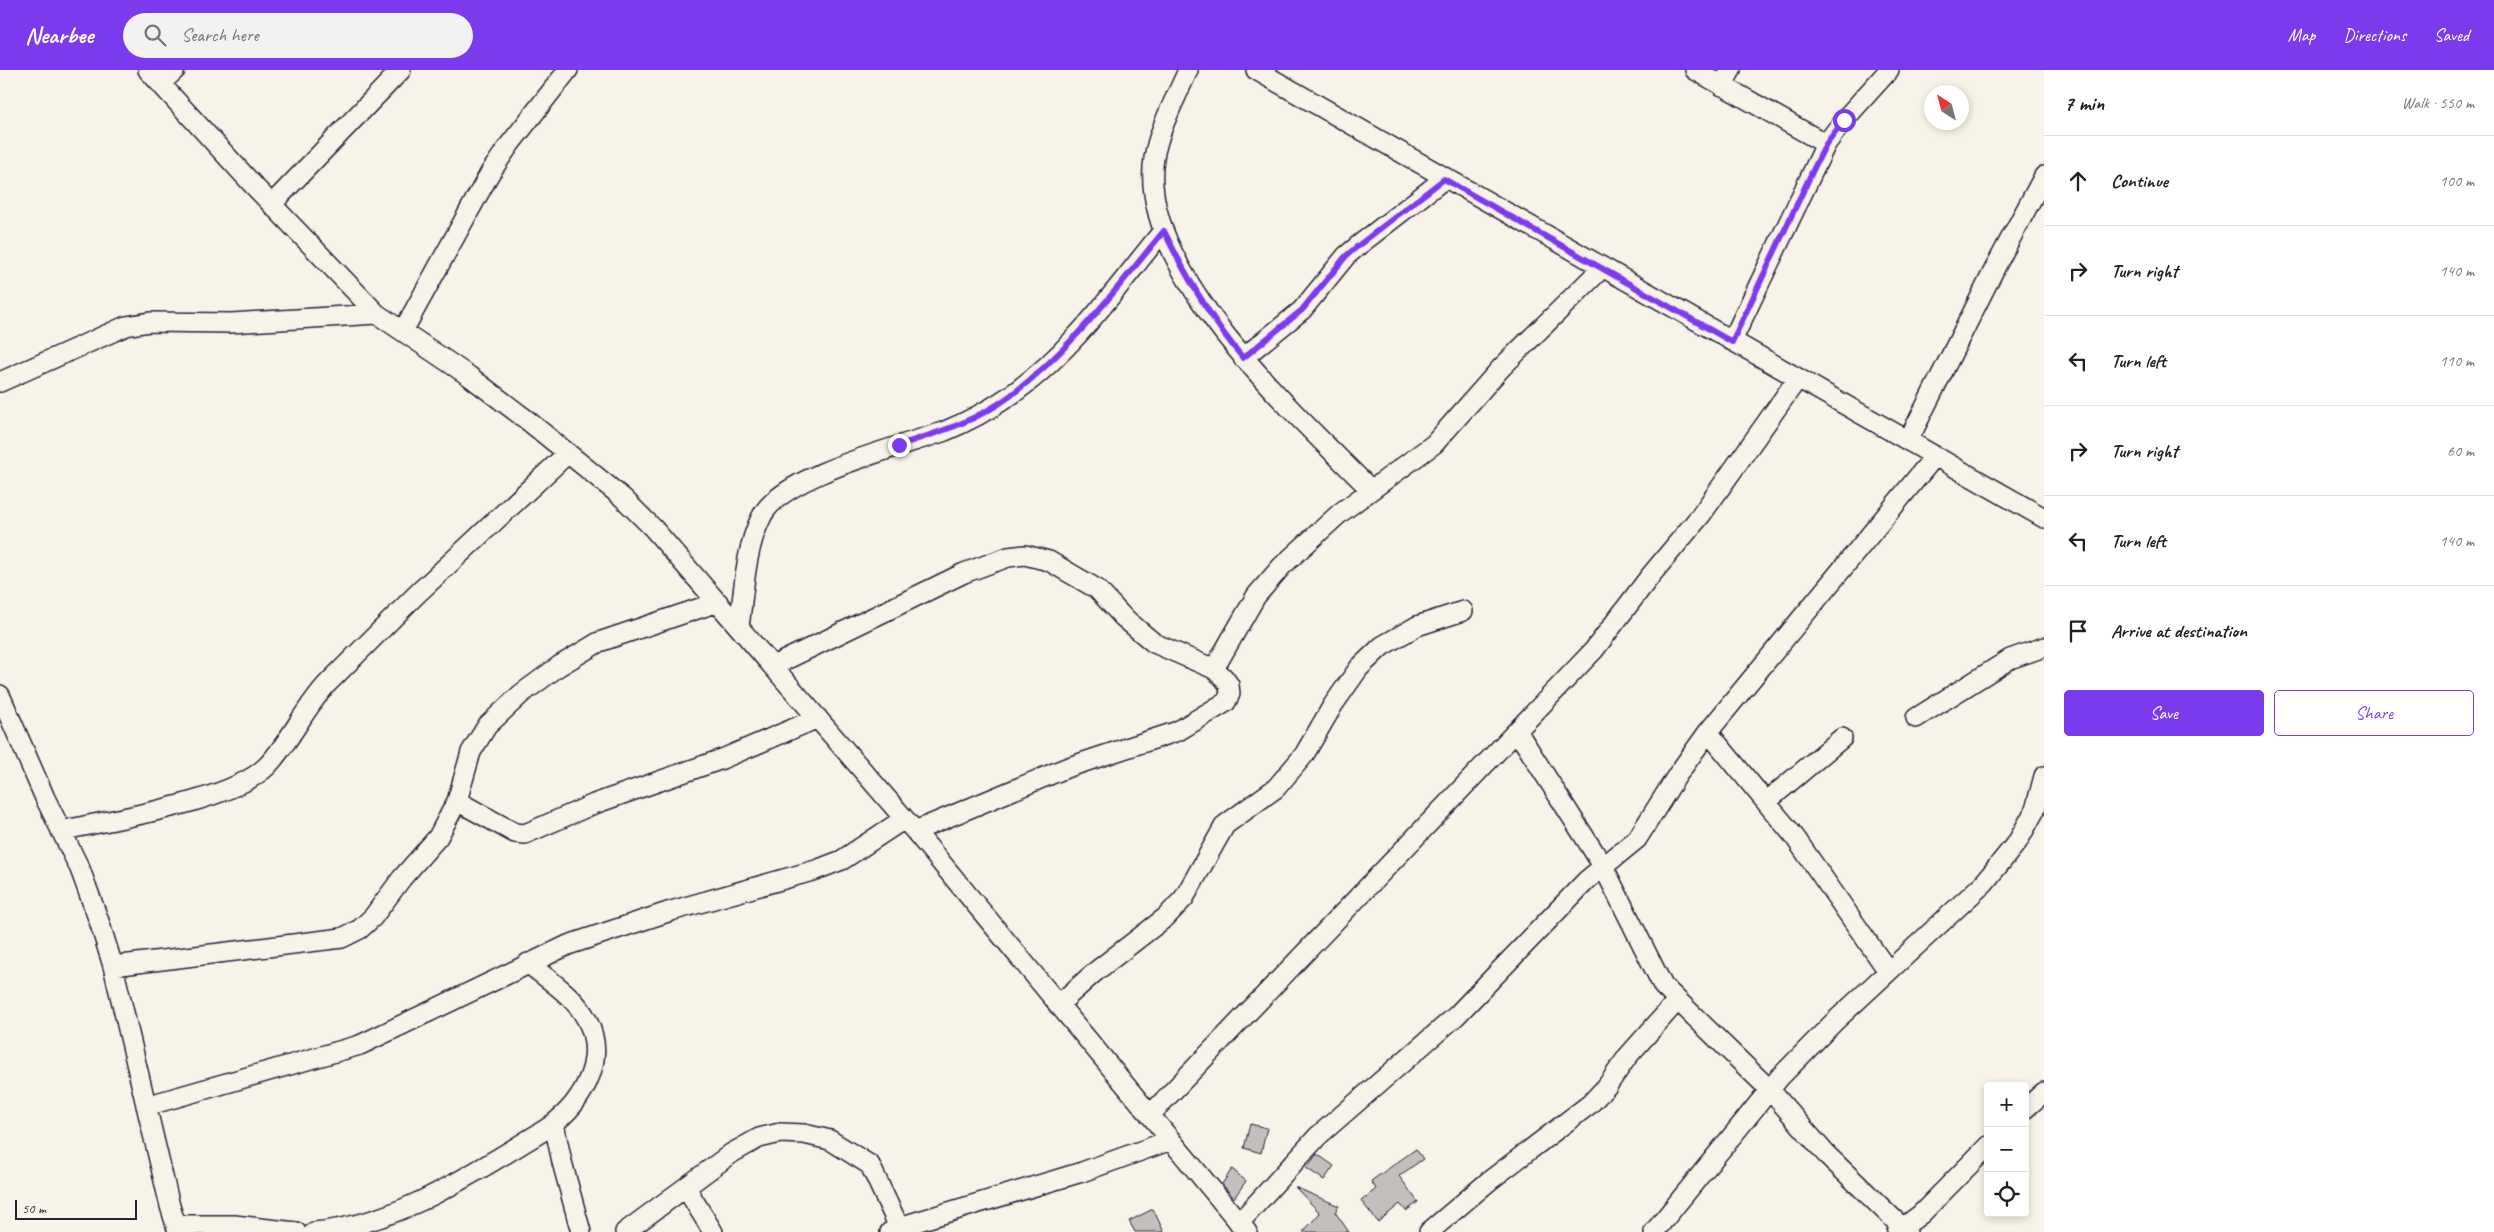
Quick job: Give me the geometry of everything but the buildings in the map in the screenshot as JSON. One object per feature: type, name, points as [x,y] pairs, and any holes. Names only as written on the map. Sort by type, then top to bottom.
[{"type":"street","points":[[175,70],[155,77],[377,314],[469,376],[623,498],[718,602],[910,825],[1243,1227],[1318,1136],[1456,1016],[1574,892],[1636,839],[1708,732],[1935,456]]},
{"type":"street","points":[[272,204],[401,70]]},
{"type":"street","points":[[403,332],[486,179],[510,144],[568,70]]},
{"type":"street","points":[[1188,70],[1161,134],[1154,158],[1153,180],[1164,231],[1186,276],[1214,321],[1243,358],[1371,490]]},
{"type":"street","points":[[1256,70],[1444,179],[2044,518]]},
{"type":"street","points":[[1695,70],[1727,78],[1826,144]]},
{"type":"street","points":[[1732,342],[1826,144],[1844,120],[1889,70]]},
{"type":"street","points":[[1908,442],[1993,271],[2044,176]]},
{"type":"street","points":[[1243,358],[1302,310],[1346,256],[1444,179]]},
{"type":"street","points":[[739,627],[753,534],[763,513],[780,497],[806,480],[855,460],[945,431],[977,416],[1009,397],[1044,367],[1074,337],[1164,231]]},
{"type":"street","points":[[1214,669],[1256,596],[1267,582],[1340,513],[1434,444],[1501,368],[1602,268]]},
{"type":"street","points":[[0,382],[126,326],[150,322],[231,323],[377,314]]},
{"type":"street","points":[[1151,1114],[1594,650],[1651,575],[1701,515],[1798,378]]},
{"type":"street","points":[[61,831],[212,796],[251,778],[266,767],[280,752],[316,696],[328,683],[424,588],[568,453]]},
{"type":"street","points":[[146,1106],[360,1045],[568,945],[671,911],[824,867],[910,825],[1084,761],[1178,731],[1226,702],[1230,694],[1224,678],[1214,669],[1154,643],[1122,617],[1097,589],[1049,561],[1025,555],[1008,557],[964,573],[773,666]]},
{"type":"street","points":[[113,966],[342,938],[360,929],[373,917],[393,889],[438,837],[457,801],[471,752],[487,726],[521,694],[559,666],[599,642],[718,602]]},
{"type":"street","points":[[1058,1004],[1095,972],[1166,917],[1184,898],[1225,825],[1276,788],[1304,755],[1332,705],[1359,668],[1382,646],[1417,626],[1463,611]]},
{"type":"street","points":[[1916,718],[2010,659],[2044,647]]},
{"type":"street","points":[[0,695],[80,869],[113,966],[177,1228],[234,1225],[296,1232]]},
{"type":"street","points":[[457,801],[515,833],[525,834],[594,804],[713,762],[818,718]]},
{"type":"street","points":[[1517,732],[1603,866],[1663,986],[1770,1090],[1826,1154],[1902,1231],[1984,1150]]},
{"type":"street","points":[[1708,732],[1794,836],[1888,971]]},
{"type":"street","points":[[1766,802],[1842,738]]},
{"type":"street","points":[[1654,1232],[1770,1090],[1834,1022],[1888,971],[1948,919],[1984,883],[2018,841],[2035,810],[2044,776]]},
{"type":"street","points":[[314,1232],[356,1226],[416,1203],[496,1159],[554,1124],[584,1092],[591,1075],[592,1032],[586,1019],[574,1002],[528,964]]},
{"type":"street","points":[[1429,1232],[1489,1181],[1590,1104],[1607,1086],[1628,1056],[1677,1001]]},
{"type":"street","points":[[2029,1105],[2044,1092]]},
{"type":"street","points":[[554,1124],[581,1232]]},
{"type":"street","points":[[625,1232],[732,1154],[759,1138],[780,1134],[804,1134],[830,1140],[870,1165],[896,1230],[1082,1172],[1171,1140]]},
{"type":"street","points":[[686,1188],[714,1232]]},
{"type":"route","points":[[899,445],[945,431],[977,416],[1009,397],[1044,367],[1074,337],[1164,231],[1186,276],[1214,321],[1243,358],[1302,310],[1346,256],[1444,179],[1732,342],[1826,144],[1844,120]]}]
